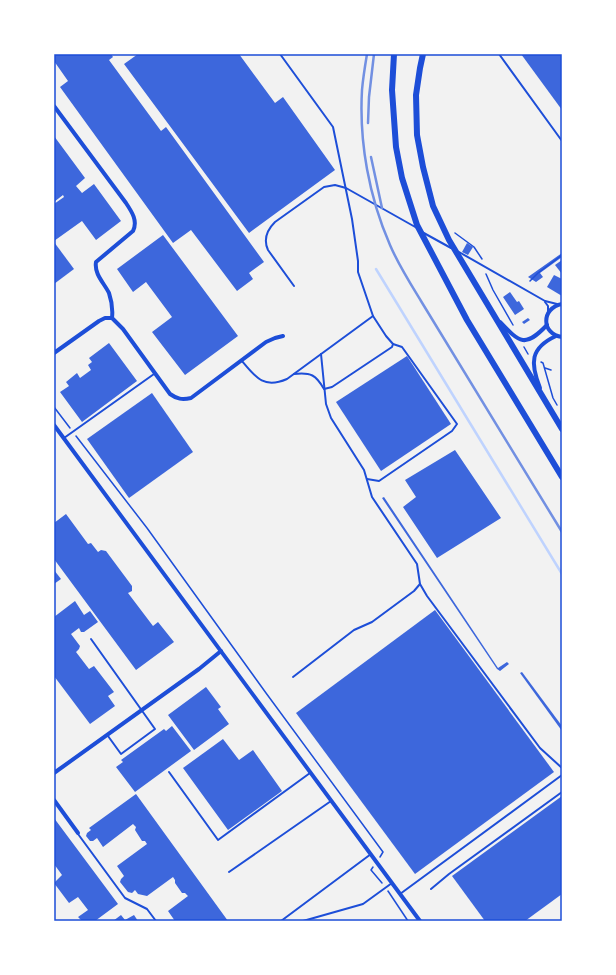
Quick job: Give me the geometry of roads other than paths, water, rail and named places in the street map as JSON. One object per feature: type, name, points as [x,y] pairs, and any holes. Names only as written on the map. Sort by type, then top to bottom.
[{"type":"highway","points":[[394,54],[392,90],[396,147],[402,178],[417,225],[467,320],[562,477]]},
{"type":"highway","points":[[423,54],[416,95],[417,135],[423,168],[433,206],[449,240],[562,429]]},
{"type":"street","points":[[54,106],[126,203],[135,220],[133,231],[96,262],[95,269],[112,302],[112,318]]},
{"type":"street","points":[[561,304],[552,308],[548,314],[547,325],[549,330],[556,336],[562,337]]},
{"type":"street","points":[[494,316],[516,338],[526,341],[531,339],[547,325]]},
{"type":"street","points":[[54,353],[99,321],[105,318],[112,318],[123,329],[170,394],[182,400],[191,398],[266,342],[283,336]]},
{"type":"street","points":[[545,401],[535,373],[534,358],[536,352],[543,343],[556,336]]},
{"type":"street","points":[[54,424],[420,921]]},
{"type":"street","points":[[54,773],[221,651]]},
{"type":"street","points":[[54,800],[78,833]]},
{"type":"lane","points":[[280,54],[333,127],[352,219],[358,261],[358,272],[373,316],[393,344],[402,347],[457,424],[452,431],[379,481],[367,479]]},
{"type":"lane","points":[[499,54],[562,141]]},
{"type":"lane","points":[[294,286],[267,247],[265,239],[270,228],[280,217],[321,189],[332,185],[340,186],[545,301],[552,304],[561,304]]},
{"type":"lane","points":[[545,301],[548,306],[548,314]]},
{"type":"lane","points":[[242,360],[257,379],[274,383],[287,379],[373,316]]},
{"type":"lane","points":[[324,389],[332,387],[392,347],[393,344]]},
{"type":"lane","points":[[321,354],[326,404],[331,418],[364,470],[372,497],[417,564],[420,584],[427,596],[540,748],[562,768]]},
{"type":"lane","points":[[64,438],[155,373]]},
{"type":"lane","points":[[294,374],[303,373],[314,376],[324,389]]},
{"type":"lane","points":[[292,677],[354,630],[372,622],[408,596],[420,584]]},
{"type":"lane","points":[[91,639],[156,729],[121,754],[107,735]]},
{"type":"lane","points":[[169,772],[218,840],[311,772]]},
{"type":"lane","points":[[400,894],[562,775]]},
{"type":"lane","points":[[431,889],[449,874],[562,792]]},
{"type":"lane","points":[[229,872],[331,801]]},
{"type":"lane","points":[[78,833],[125,898],[146,909],[156,921]]},
{"type":"lane","points":[[281,921],[371,854]]},
{"type":"lane","points":[[303,921],[363,904],[392,883]]},
{"type":"waterway","points":[[376,269],[562,574]]},
{"type":"railway","points":[[367,54],[363,76],[361,110],[364,149],[376,208],[390,245],[408,280],[562,532]]},
{"type":"railway","points":[[368,123],[369,97],[374,54]]},
{"type":"railway","points":[[371,157],[382,208]]}]
